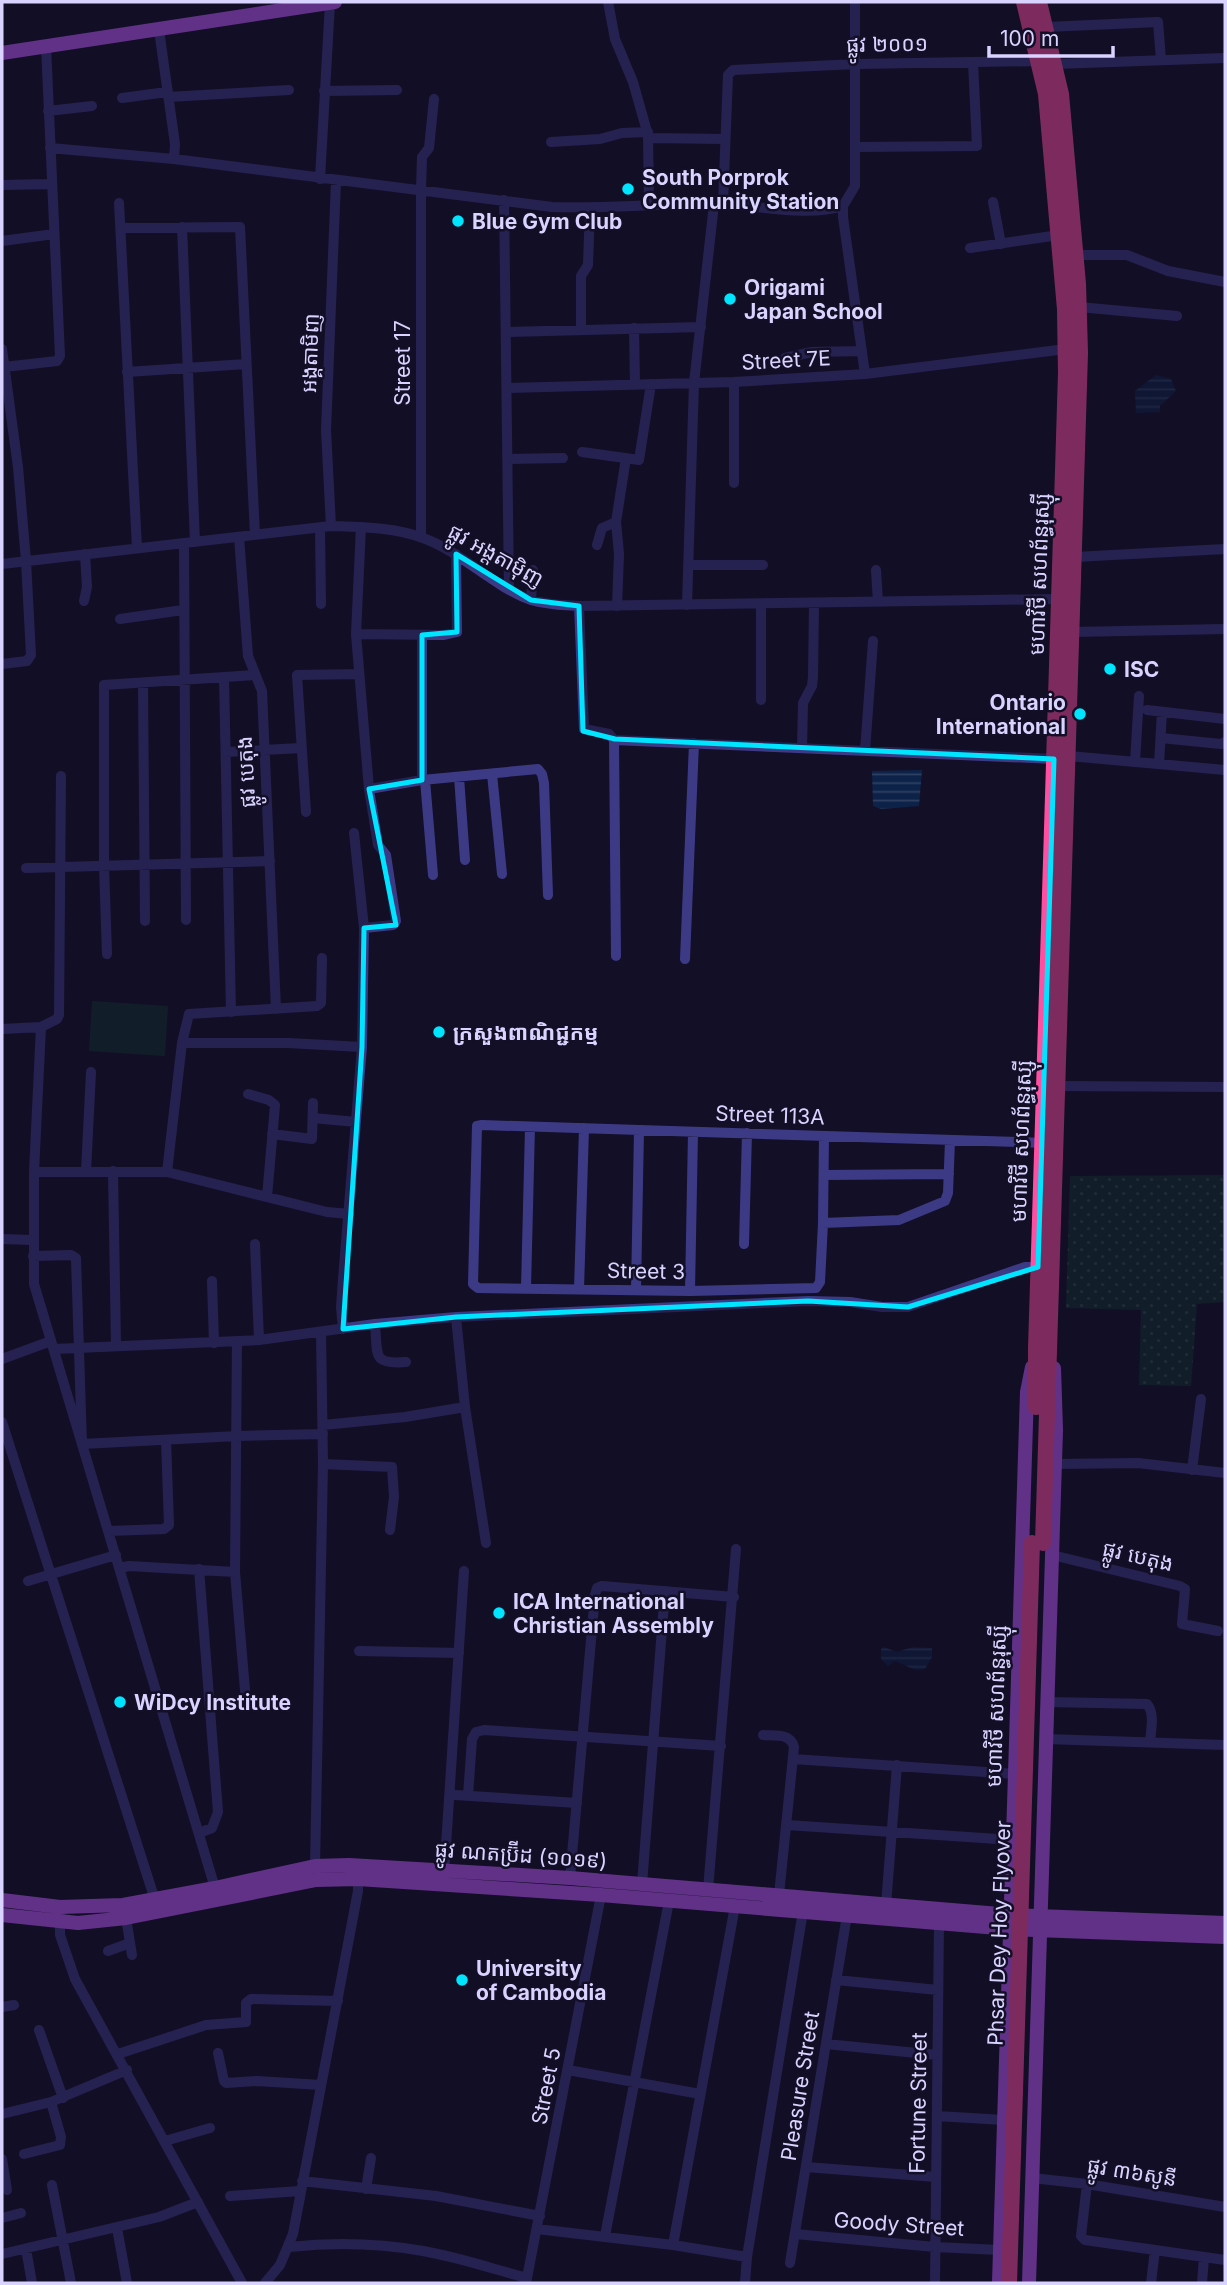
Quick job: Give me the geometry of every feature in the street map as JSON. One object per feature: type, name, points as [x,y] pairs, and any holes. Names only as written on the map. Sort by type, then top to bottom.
[{"type":"highway","name":"មហាវិថី សហព័ន្ធរុស្ស៊ី","points":[[1024,2],[1061,94],[1075,255],[1066,349],[1070,492],[1075,557],[1072,632],[1061,758],[1043,1348]]},
{"type":"highway","name":"មហាវិថី សហព័ន្ធរុស្ស៊ី","points":[[1039,2],[1046,27],[1046,94],[1059,235],[1079,307],[1070,492],[1059,599],[1061,758],[1058,1086],[1049,1143],[1038,1267],[1043,1348]]},
{"type":"highway","points":[[1043,1348],[1043,1547]]},
{"type":"highway","name":"Phsar Dey Hoy Flyover","points":[[1009,2283],[1043,1547]]},
{"type":"highway","name":"Phsar Dey Hoy Flyover","points":[[1018,2283],[1043,1547]]},
{"type":"main road","points":[[2,53],[335,2]]},
{"type":"main road","name":"មហាវិថី សហព័ន្ធរុស្ស៊ី","points":[[1029,2283],[1048,1702],[1043,1547],[1055,1464],[1056,1378],[1043,1348]]},
{"type":"main road","name":"មហាវិថី សហព័ន្ធរុស្ស៊ី","points":[[999,2283],[1027,1392],[1043,1348]]},
{"type":"main road","points":[[1015,1774],[1020,1782],[1029,1786],[1038,1783],[1045,1774]]},
{"type":"main road","name":"ផ្លូវ ណតប្រ៊ីដ (១០១៩)","points":[[2,1915],[60,1914],[155,1900],[315,1866],[349,1865],[668,1901],[939,1923],[1040,1923]]},
{"type":"main road","name":"ផ្លូវ ណតប្រ៊ីដ (១០១៩)","points":[[2,1900],[60,1914],[78,1923],[126,1918],[316,1880],[570,1878],[886,1905],[1010,1922]]},
{"type":"main road","points":[[1040,1923],[1225,1923]]},
{"type":"main road","points":[[1040,1923],[1225,1937]]},
{"type":"main road","points":[[1004,2114],[1011,2100],[1021,2098],[1030,2101],[1034,2109]]},
{"type":"street","points":[[608,2],[615,39],[633,82],[648,135],[649,205]]},
{"type":"street","points":[[855,2],[855,186],[843,206],[843,217],[865,374]]},
{"type":"street","points":[[320,179],[330,3]]},
{"type":"street","points":[[1046,27],[1158,22],[1161,60]]},
{"type":"street","points":[[159,30],[174,159]]},
{"type":"street","points":[[4,367],[57,361],[60,356],[46,46]]},
{"type":"street","name":"ផ្លូវ ២០០១","points":[[725,139],[728,75],[736,68],[1225,58]]},
{"type":"street","points":[[856,148],[976,146],[978,141],[974,62]]},
{"type":"street","points":[[122,99],[168,94],[289,90]]},
{"type":"street","points":[[324,91],[397,90]]},
{"type":"street","name":"Street 17","points":[[421,537],[421,190],[422,157],[429,148],[434,99]]},
{"type":"street","points":[[48,111],[92,106]]},
{"type":"street","points":[[551,142],[600,139],[622,133],[725,139],[694,383],[687,605]]},
{"type":"street","points":[[50,148],[174,159],[552,207],[718,204],[833,209],[843,206]]},
{"type":"street","name":"អង្គតាមិញ","points":[[321,604],[326,527],[326,430],[335,181]]},
{"type":"street","points":[[2,185],[51,184]]},
{"type":"street","points":[[504,200],[509,589]]},
{"type":"street","points":[[993,202],[1000,244]]},
{"type":"street","points":[[119,203],[136,548]]},
{"type":"street","points":[[581,329],[580,276],[588,265],[590,208]]},
{"type":"street","points":[[121,228],[240,226],[255,535]]},
{"type":"street","points":[[182,227],[188,368],[189,542],[183,610],[186,920]]},
{"type":"street","points":[[2,241],[54,234]]},
{"type":"street","points":[[970,248],[1059,235]]},
{"type":"street","points":[[1075,255],[1128,254],[1168,271],[1225,282]]},
{"type":"street","points":[[1079,307],[1177,316]]},
{"type":"street","points":[[507,332],[701,327]]},
{"type":"street","points":[[634,328],[635,385]]},
{"type":"street","points":[[2,349],[18,467],[31,655],[27,661],[2,664]]},
{"type":"street","name":"Street 7E","points":[[508,388],[734,382],[865,374],[1066,349]]},
{"type":"street","points":[[785,358],[813,352],[862,351]]},
{"type":"street","points":[[127,372],[246,364]]},
{"type":"street","points":[[734,382],[734,483]]},
{"type":"street","points":[[583,452],[639,460],[651,384]]},
{"type":"street","points":[[508,459],[563,458]]},
{"type":"street","points":[[617,606],[619,554],[616,522],[625,458]]},
{"type":"street","points":[[597,545],[602,528],[616,522]]},
{"type":"street","name":"ផ្លូវ អង្តតាម៉ិញ","points":[[2,564],[326,527],[361,527],[398,531],[421,537],[456,554],[509,589],[531,600],[549,604],[579,607],[1059,599]]},
{"type":"street","points":[[361,527],[356,635],[369,789],[378,845],[386,855],[396,921],[393,926],[363,928]]},
{"type":"street","name":"ផ្លូវ បេតុង","points":[[239,537],[248,656],[262,691],[276,1009]]},
{"type":"street","points":[[1075,557],[1225,549]]},
{"type":"street","points":[[84,601],[87,587],[85,554]]},
{"type":"street","points":[[356,635],[444,635],[457,632],[456,554]]},
{"type":"street","points":[[688,565],[762,565]]},
{"type":"street","points":[[531,600],[533,570]]},
{"type":"street","points":[[877,570],[878,602]]},
{"type":"street","points":[[802,748],[803,702],[812,686],[814,603]]},
{"type":"street","points":[[761,604],[761,700]]},
{"type":"street","points":[[579,607],[584,729],[609,734],[614,740],[616,956]]},
{"type":"street","points":[[120,619],[183,610]]},
{"type":"street","points":[[1072,632],[1225,629]]},
{"type":"street","points":[[422,635],[424,780],[433,875]]},
{"type":"street","points":[[865,751],[873,641]]},
{"type":"street","points":[[306,812],[297,675],[359,674]]},
{"type":"street","points":[[107,954],[103,688],[107,684],[255,675]]},
{"type":"street","points":[[224,677],[230,1012]]},
{"type":"street","points":[[143,683],[145,921]]},
{"type":"street","points":[[1135,762],[1139,696]]},
{"type":"street","points":[[1147,710],[1225,719]]},
{"type":"street","points":[[1159,764],[1162,712]]},
{"type":"street","points":[[1161,738],[1221,744],[1225,742]]},
{"type":"street","points":[[614,740],[1061,758],[1225,770]]},
{"type":"street","points":[[685,959],[694,743]]},
{"type":"street","points":[[226,752],[302,748]]},
{"type":"street","points":[[369,789],[424,780],[538,768],[542,774],[548,895]]},
{"type":"street","points":[[492,774],[502,874]]},
{"type":"street","points":[[2,1029],[41,1027],[57,1019],[59,1015],[61,776]]},
{"type":"street","points":[[459,777],[465,860]]},
{"type":"street","points":[[343,1329],[341,1307],[362,1047],[363,928],[354,833]]},
{"type":"street","points":[[26,868],[270,861]]},
{"type":"street","points":[[167,1172],[182,1043],[189,1014],[320,1005],[322,958]]},
{"type":"street","points":[[41,1027],[32,1240],[34,1284],[215,1888]]},
{"type":"street","points":[[182,1043],[288,1043],[362,1047]]},
{"type":"street","points":[[86,1171],[91,1072]]},
{"type":"street","points":[[1058,1086],[1225,1087]]},
{"type":"street","points":[[248,1094],[269,1100],[275,1105],[267,1197]]},
{"type":"street","points":[[272,1135],[312,1139],[313,1103]]},
{"type":"street","points":[[313,1118],[356,1122]]},
{"type":"street","name":"Street 113A","points":[[475,1287],[477,1126],[1049,1143]]},
{"type":"street","points":[[526,1288],[530,1127]]},
{"type":"street","points":[[579,1289],[584,1128]]},
{"type":"street","points":[[636,1290],[639,1130]]},
{"type":"street","points":[[690,1291],[693,1132]]},
{"type":"street","points":[[744,1244],[747,1133]]},
{"type":"street","points":[[824,1136],[823,1223],[908,1218],[945,1201],[948,1194],[950,1140]]},
{"type":"street","points":[[113,1171],[116,1346]]},
{"type":"street","points":[[34,1172],[167,1172],[327,1212],[349,1214]]},
{"type":"street","points":[[824,1175],[949,1174]]},
{"type":"street","name":"Street 3","points":[[475,1287],[690,1291],[816,1288],[820,1282],[823,1223]]},
{"type":"street","points":[[2,1239],[32,1240]]},
{"type":"street","points":[[255,1244],[258,1340]]},
{"type":"street","points":[[33,1256],[75,1256],[82,1444]]},
{"type":"street","points":[[2,1359],[52,1345],[79,1348],[237,1342],[375,1324],[456,1317],[808,1301],[908,1307],[1025,1267],[1038,1267]]},
{"type":"street","points":[[212,1281],[214,1343]]},
{"type":"street","points":[[456,1317],[464,1407],[486,1543]]},
{"type":"street","points":[[375,1324],[381,1361],[386,1364],[407,1362]]},
{"type":"street","points":[[315,1866],[323,1464],[321,1332]]},
{"type":"street","points":[[237,1342],[235,1572],[246,1702]]},
{"type":"street","points":[[1192,1470],[1200,1399]]},
{"type":"street","points":[[82,1444],[323,1430],[464,1407]]},
{"type":"street","points":[[2,1422],[155,1900]]},
{"type":"street","points":[[108,1531],[167,1528],[169,1525],[166,1440]]},
{"type":"street","points":[[1055,1464],[1138,1463],[1225,1473]]},
{"type":"street","points":[[323,1464],[392,1466],[394,1497],[390,1530]]},
{"type":"street","name":"ផ្លូវ បេតុង","points":[[1043,1547],[1180,1586],[1185,1589],[1182,1624],[1218,1631]]},
{"type":"street","points":[[708,1890],[736,1549]]},
{"type":"street","points":[[28,1581],[116,1555]]},
{"type":"street","points":[[120,1568],[129,1566],[235,1572]]},
{"type":"street","points":[[199,1569],[218,1812],[212,1828],[200,1833]]},
{"type":"street","points":[[444,1877],[452,1795],[464,1572]]},
{"type":"street","points":[[570,1878],[597,1588],[603,1586],[734,1597]]},
{"type":"street","points":[[642,1884],[665,1591]]},
{"type":"street","points":[[359,1651],[459,1653]]},
{"type":"street","points":[[1048,1702],[1147,1704],[1151,1716],[1150,1742]]},
{"type":"street","points":[[468,1796],[472,1739],[476,1732],[484,1730],[721,1746]]},
{"type":"street","points":[[763,1735],[788,1737],[792,1741],[793,1759],[779,1895]]},
{"type":"street","points":[[1046,1739],[1225,1745]]},
{"type":"street","points":[[793,1759],[1015,1774]]},
{"type":"street","points":[[886,1905],[897,1765]]},
{"type":"street","points":[[452,1795],[577,1803]]},
{"type":"street","points":[[787,1825],[1013,1840]]},
{"type":"street","points":[[265,2283],[280,2266],[289,2247],[338,2001],[358,1879]]},
{"type":"street","name":"Street 5","points":[[527,2281],[601,1895]]},
{"type":"street","points":[[605,2236],[668,1901]]},
{"type":"street","points":[[673,2245],[734,1906]]},
{"type":"street","points":[[745,2283],[803,1911]]},
{"type":"street","points":[[60,1914],[60,1934],[71,1970],[242,2283]]},
{"type":"street","name":"Pleasure Street","points":[[790,2263],[847,1915]]},
{"type":"street","points":[[126,1918],[132,1955]]},
{"type":"street","name":"Fortune Street","points":[[935,2283],[939,1923]]},
{"type":"street","points":[[108,1951],[130,1943]]},
{"type":"street","points":[[836,1980],[938,1990]]},
{"type":"street","points":[[118,2054],[192,2029],[246,2022],[246,2003],[251,1999],[338,2001]]},
{"type":"street","points":[[2,2007],[15,2005]]},
{"type":"street","points":[[24,2154],[60,2145],[61,2137],[57,2100],[39,2030]]},
{"type":"street","points":[[826,2044],[937,2055]]},
{"type":"street","points":[[218,2053],[223,2081],[226,2083],[257,2081],[321,2085]]},
{"type":"street","points":[[2,2114],[32,2109],[127,2070]]},
{"type":"street","points":[[568,2070],[700,2094]]},
{"type":"street","points":[[937,2116],[1004,2114]]},
{"type":"street","points":[[165,2141],[210,2128]]},
{"type":"street","points":[[366,2189],[371,2158]]},
{"type":"street","points":[[2,2159],[7,2190]]},
{"type":"street","points":[[806,2167],[936,2177]]},
{"type":"street","name":"ផ្លូវ ៣៦សូនី","points":[[1032,2178],[1087,2184],[1225,2207]]},
{"type":"street","points":[[1087,2184],[1082,2239],[1225,2260]]},
{"type":"street","points":[[52,2185],[71,2283]]},
{"type":"street","points":[[230,2196],[301,2186],[366,2189],[436,2196],[540,2216]]},
{"type":"street","points":[[2,2255],[159,2217],[198,2202]]},
{"type":"street","points":[[2,2218],[21,2213]]},
{"type":"street","points":[[117,2228],[127,2283]]},
{"type":"street","points":[[537,2229],[673,2245],[747,2257]]},
{"type":"street","name":"Goody Street","points":[[795,2234],[1000,2250]]},
{"type":"street","points":[[289,2247],[347,2243],[424,2251],[527,2281]]},
{"type":"street","points":[[26,2249],[32,2283]]},
{"type":"street","points":[[1151,2283],[1155,2250]]},
{"type":"street","points":[[1202,2283],[1204,2257]]},
{"type":"highlighted area","points":[[456,554],[531,600],[579,606],[583,731],[615,739],[1054,759],[1038,1267],[908,1307],[808,1301],[456,1317],[343,1329],[362,1047],[364,928],[396,925],[369,789],[422,780],[422,635],[457,632]]},
{"type":"green space","points":[[92,1001],[168,1006],[165,1056],[89,1051]]},
{"type":"green space","points":[[1225,1175],[1225,1302],[1197,1304],[1191,1386],[1139,1385],[1141,1310],[1066,1308],[1070,1176]]},
{"type":"water","points":[[1156,375],[1171,379],[1176,391],[1160,406],[1160,412],[1136,413],[1135,391]]},
{"type":"water","points":[[922,770],[919,806],[881,809],[873,806],[872,771]]},
{"type":"water","points":[[884,1647],[897,1652],[913,1647],[932,1648],[932,1657],[925,1669],[912,1669],[894,1661],[888,1666],[881,1659],[881,1649]]},
{"type":"place","name":"South Porprok Community Station","points":[[628,189]]},
{"type":"place","name":"Blue Gym Club","points":[[458,221]]},
{"type":"place","name":"Origami Japan School","points":[[730,299]]},
{"type":"place","name":"ISC","points":[[1110,669]]},
{"type":"place","name":"Ontario International","points":[[1080,714]]},
{"type":"place","name":"ក្រសួងពាណិជ្ជកម្ម","points":[[439,1032]]},
{"type":"place","name":"ICA International Christian Assembly","points":[[499,1613]]},
{"type":"place","name":"WiDcy Institute","points":[[120,1702]]},
{"type":"place","name":"University of Cambodia","points":[[462,1980]]}]
